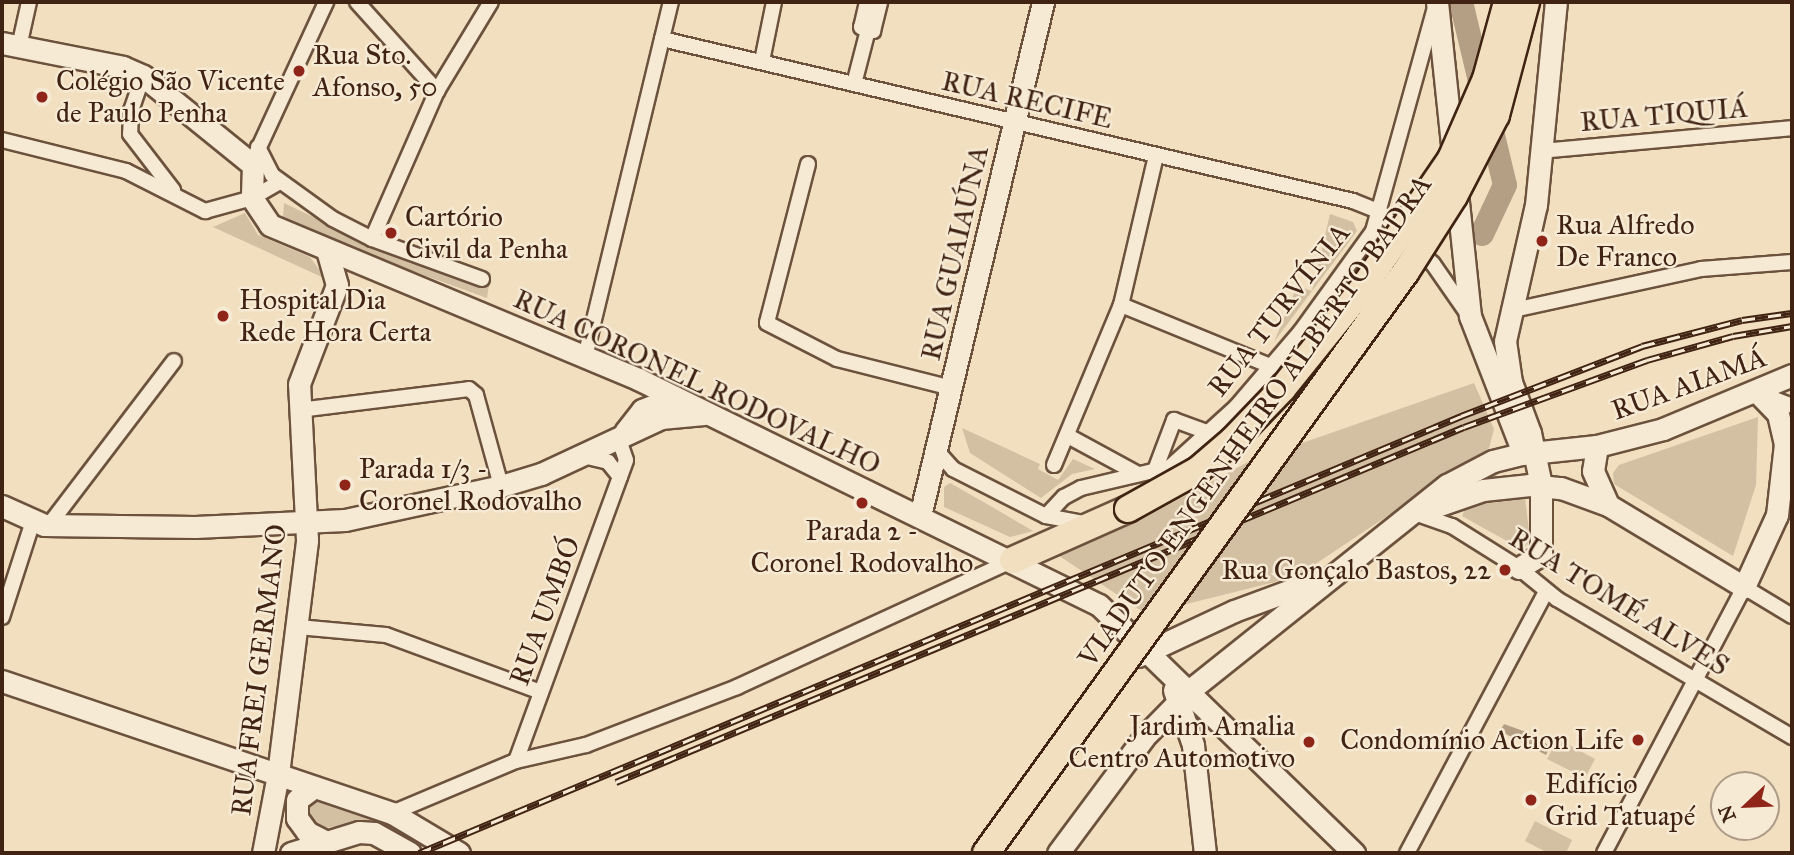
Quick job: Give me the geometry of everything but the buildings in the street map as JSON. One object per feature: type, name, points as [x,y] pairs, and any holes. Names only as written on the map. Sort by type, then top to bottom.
[{"type":"highway","points":[[1013,560],[1128,509],[1198,470],[1233,440],[1283,388],[1368,281],[1451,159],[1486,79],[1507,2]]},
{"type":"highway","name":"VIADUTO ENGENHEIRO ALBERTO BADRA","points":[[986,853],[1405,273],[1454,196],[1496,116],[1526,2]]},
{"type":"highway","name":"VIADUTO ENGENHEIRO ALBERTO BADRA","points":[[1004,853],[1434,254],[1512,115],[1530,65],[1542,2]]},
{"type":"main road","name":"RUA GUAIAÚNA","points":[[920,516],[941,463],[952,388],[1043,2]]},
{"type":"main road","points":[[1519,568],[1541,555],[1536,485],[1506,359],[1510,311],[1527,255],[1556,2]]},
{"type":"main road","points":[[1435,7],[1470,316],[1529,452]]},
{"type":"main road","points":[[10,45],[123,67],[143,76],[250,154],[252,198]]},
{"type":"main road","name":"RUA CORONEL RODOVALHO","points":[[252,198],[270,225],[675,397],[1013,560],[1099,605],[1156,656]]},
{"type":"main road","name":"RUA FREI GERMANO","points":[[263,853],[278,774],[298,627],[306,523],[299,410],[303,372],[337,285],[327,250]]},
{"type":"main road","name":"RUA AIAMÁ","points":[[1408,517],[1471,471],[1529,452],[1597,446],[1663,429],[1757,392],[1792,375]]},
{"type":"main road","points":[[1058,853],[1144,737],[1184,695],[1338,569],[1408,517],[1483,490],[1536,485],[1608,505],[1744,587],[1777,515],[1790,437],[1778,414],[1757,392]]},
{"type":"main road","points":[[622,434],[642,410],[675,397]]},
{"type":"main road","points":[[2,506],[41,523],[306,523],[400,511],[501,486],[582,456],[622,434],[682,414],[708,414]]},
{"type":"main road","points":[[1597,446],[1593,471],[1608,505]]},
{"type":"main road","points":[[972,853],[1089,689],[1156,656],[1234,611],[1338,569]]},
{"type":"main road","points":[[1234,611],[1240,625],[1237,651]]},
{"type":"main road","points":[[1156,656],[1184,695],[1226,727],[1354,853]]},
{"type":"main road","points":[[2,681],[392,813],[459,853]]},
{"type":"main road","points":[[1184,695],[1205,853]]},
{"type":"main road","points":[[1144,737],[1189,726],[1226,727]]},
{"type":"main road","points":[[314,787],[297,800],[297,818],[307,832],[325,841]]},
{"type":"main road","points":[[291,853],[344,834],[374,833],[410,853]]},
{"type":"street","points":[[10,45],[29,2]]},
{"type":"street","points":[[326,2],[250,154],[266,166],[280,182],[333,219],[373,239],[482,279]]},
{"type":"street","points":[[357,2],[437,92]]},
{"type":"street","points":[[373,239],[437,92],[491,2]]},
{"type":"street","points":[[585,357],[671,2]]},
{"type":"street","points":[[762,61],[774,2]]},
{"type":"street","points":[[867,2],[860,27],[874,31],[880,2]]},
{"type":"street","points":[[1435,7],[1380,212],[1433,264],[1470,316]]},
{"type":"street","points":[[854,84],[868,30]]},
{"type":"street","name":"RUA RECIFE","points":[[662,39],[1353,201],[1380,212]]},
{"type":"street","points":[[143,76],[131,110],[130,134],[177,194]]},
{"type":"street","name":"RUA TIQUIÁ","points":[[1541,151],[1792,128]]},
{"type":"street","points":[[2,140],[96,160],[213,212],[252,198],[280,182]]},
{"type":"street","points":[[1054,465],[1121,305],[1156,156]]},
{"type":"street","points":[[808,164],[767,323],[837,359],[952,388]]},
{"type":"street","name":"RUA TURVÍNIA","points":[[1046,516],[1064,497],[1081,488],[1138,474],[1154,473],[1170,467],[1209,433],[1273,367],[1365,243],[1380,212]]},
{"type":"street","points":[[1510,311],[1702,269],[1792,262]]},
{"type":"street","points":[[1121,305],[1273,367]]},
{"type":"street","points":[[2,617],[41,523],[174,361]]},
{"type":"street","points":[[299,410],[469,389],[476,395],[501,486]]},
{"type":"street","points":[[1757,392],[1792,406]]},
{"type":"street","name":"RUA TURVÍNIA","points":[[1154,473],[1174,420],[1209,433]]},
{"type":"street","name":"RUA UMBÓ","points":[[516,761],[626,460],[622,434]]},
{"type":"street","points":[[1068,436],[1138,474]]},
{"type":"street","points":[[582,456],[608,462],[620,477]]},
{"type":"street","points":[[941,463],[1046,516],[1090,524]]},
{"type":"street","name":"RUA TOMÉ ALVES","points":[[1408,517],[1451,526],[1519,568],[1546,592],[1792,737]]},
{"type":"street","points":[[392,813],[516,761],[586,745],[737,687],[1013,560]]},
{"type":"street","points":[[1604,853],[1744,587],[1792,616]]},
{"type":"street","points":[[1407,853],[1546,592]]},
{"type":"street","points":[[298,627],[386,635],[541,692]]},
{"type":"shaded area","points":[[284,203],[409,263],[489,285],[487,298],[363,253],[283,218]]},
{"type":"shaded area","points":[[245,213],[258,235],[310,257],[326,279],[213,227]]},
{"type":"shaded area","points":[[1330,214],[1353,222],[1357,231],[1274,342],[1297,286],[1312,291]]},
{"type":"shaded area","points":[[1474,383],[1494,429],[1489,448],[1308,569],[1275,582],[1146,614],[1058,555],[1137,522],[1248,462]]},
{"type":"shaded area","points":[[1758,417],[1756,485],[1733,556],[1614,484],[1613,473],[1619,465]]},
{"type":"shaded area","points":[[962,428],[1040,464],[1038,469],[1058,480],[1073,459],[1095,469],[1072,474],[1041,498],[970,453]]},
{"type":"shaded area","points":[[950,483],[1033,531],[1010,537],[944,507],[944,487]]},
{"type":"shaded area","points":[[1525,498],[1530,540],[1523,550],[1462,516],[1465,509],[1486,503]]},
{"type":"shaded area","points":[[1504,724],[1537,736],[1550,747],[1546,755],[1500,731]]},
{"type":"shaded area","points":[[1558,739],[1595,759],[1585,778],[1547,759]]},
{"type":"shaded area","points":[[315,796],[389,824],[317,828],[308,820],[307,810]]},
{"type":"shaded area","points":[[1535,821],[1572,840],[1566,853],[1548,853],[1525,841]]},
{"type":"waterway","points":[[1461,2],[1505,185],[1482,234]]},
{"type":"railway","points":[[419,853],[1461,416],[1642,346],[1742,320],[1792,313]]},
{"type":"railway","points":[[616,782],[1464,427],[1647,360],[1733,336],[1792,326]]},
{"type":"place","name":"Rua Sto. Afonso, 50","points":[[299,71]]},
{"type":"place","name":"Colégio São Vicente de Paulo Penha","points":[[42,97]]},
{"type":"place","name":"Cartório Civil da Penha","points":[[391,233]]},
{"type":"place","name":"Rua Alfredo De Franco","points":[[1542,241]]},
{"type":"place","name":"Hospital Dia Rede Hora Certa","points":[[223,316]]},
{"type":"place","name":"Parada 1/3 - Coronel Rodovalho","points":[[345,485]]},
{"type":"place","name":"Parada 2 - Coronel Rodovalho","points":[[862,503]]},
{"type":"place","name":"Rua Gonçalo Bastos, 22","points":[[1505,570]]},
{"type":"place","name":"Condomínio Action Life","points":[[1638,740]]},
{"type":"place","name":"Jardim Amalia Centro Automotivo","points":[[1309,742]]},
{"type":"place","name":"Edifício Grid Tatuapé","points":[[1531,800]]}]
